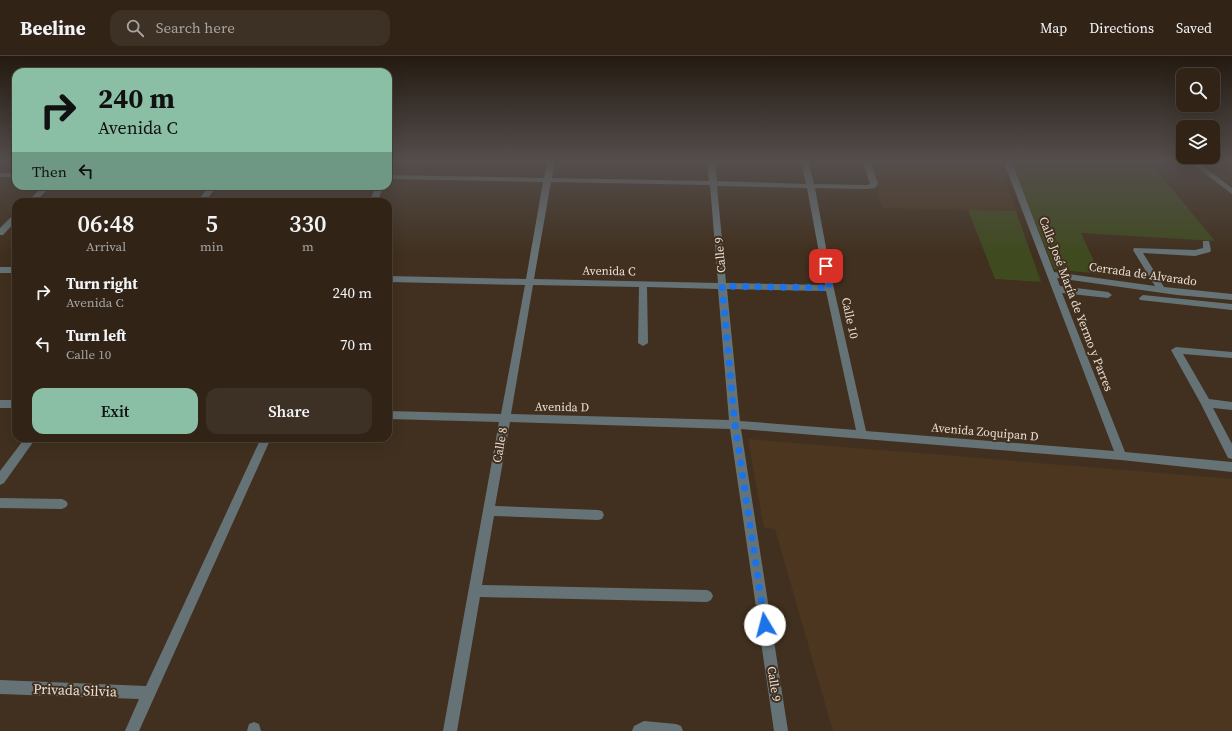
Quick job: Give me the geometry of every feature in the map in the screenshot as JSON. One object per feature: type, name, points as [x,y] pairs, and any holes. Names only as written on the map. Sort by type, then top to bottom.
[{"type":"street","name":"Calle 8","points":[[450,731],[546,192]]},
{"type":"street","name":"Calle 9","points":[[715,192],[735,424],[781,731]]},
{"type":"street","name":"Calle 10","points":[[812,192],[830,288],[862,435]]},
{"type":"street","name":"Calle José María de Yermo y Parres","points":[[1019,192],[1121,456]]},
{"type":"street","points":[[0,233],[12,221]]},
{"type":"street","points":[[1161,289],[1137,250],[1196,253],[1207,250],[1206,243]]},
{"type":"street","points":[[0,270],[12,270]]},
{"type":"street","name":"Cerrada de Alvarado","points":[[1051,274],[1161,289],[1178,296],[1232,297]]},
{"type":"street","name":"Avenida C","points":[[392,279],[830,288]]},
{"type":"street","points":[[643,284],[643,343]]},
{"type":"street","points":[[1057,289],[1108,295]]},
{"type":"street","points":[[1143,298],[1178,296],[1232,307]]},
{"type":"street","points":[[1232,355],[1176,350],[1206,403],[1232,455]]},
{"type":"street","points":[[1206,403],[1232,406]]},
{"type":"street","points":[[0,404],[12,404]]},
{"type":"street","name":"Avenida D","points":[[392,415],[735,424]]},
{"type":"street","name":"Avenida Zoquipan D","points":[[735,424],[1121,456],[1232,467]]},
{"type":"street","points":[[0,480],[28,442]]},
{"type":"street","points":[[132,731],[264,442]]},
{"type":"street","points":[[0,503],[62,504]]},
{"type":"street","points":[[489,511],[598,515]]},
{"type":"street","points":[[474,591],[707,596]]},
{"type":"street","name":"Privada Silvia","points":[[0,687],[150,693]]},
{"type":"street","points":[[639,731],[644,728],[676,731]]},
{"type":"shaded area","points":[[878,192],[1009,192],[1016,211],[882,208]]},
{"type":"shaded area","points":[[748,439],[1232,479],[1232,731],[833,731],[775,529],[764,528]]},
{"type":"green space","points":[[1023,192],[1174,192],[1215,241],[1081,233],[1100,274],[1054,269]]},
{"type":"green space","points":[[968,210],[1016,211],[1041,282],[995,279]]},
{"type":"route","points":[[765,625],[735,425],[722,286],[830,288],[826,266]]}]
